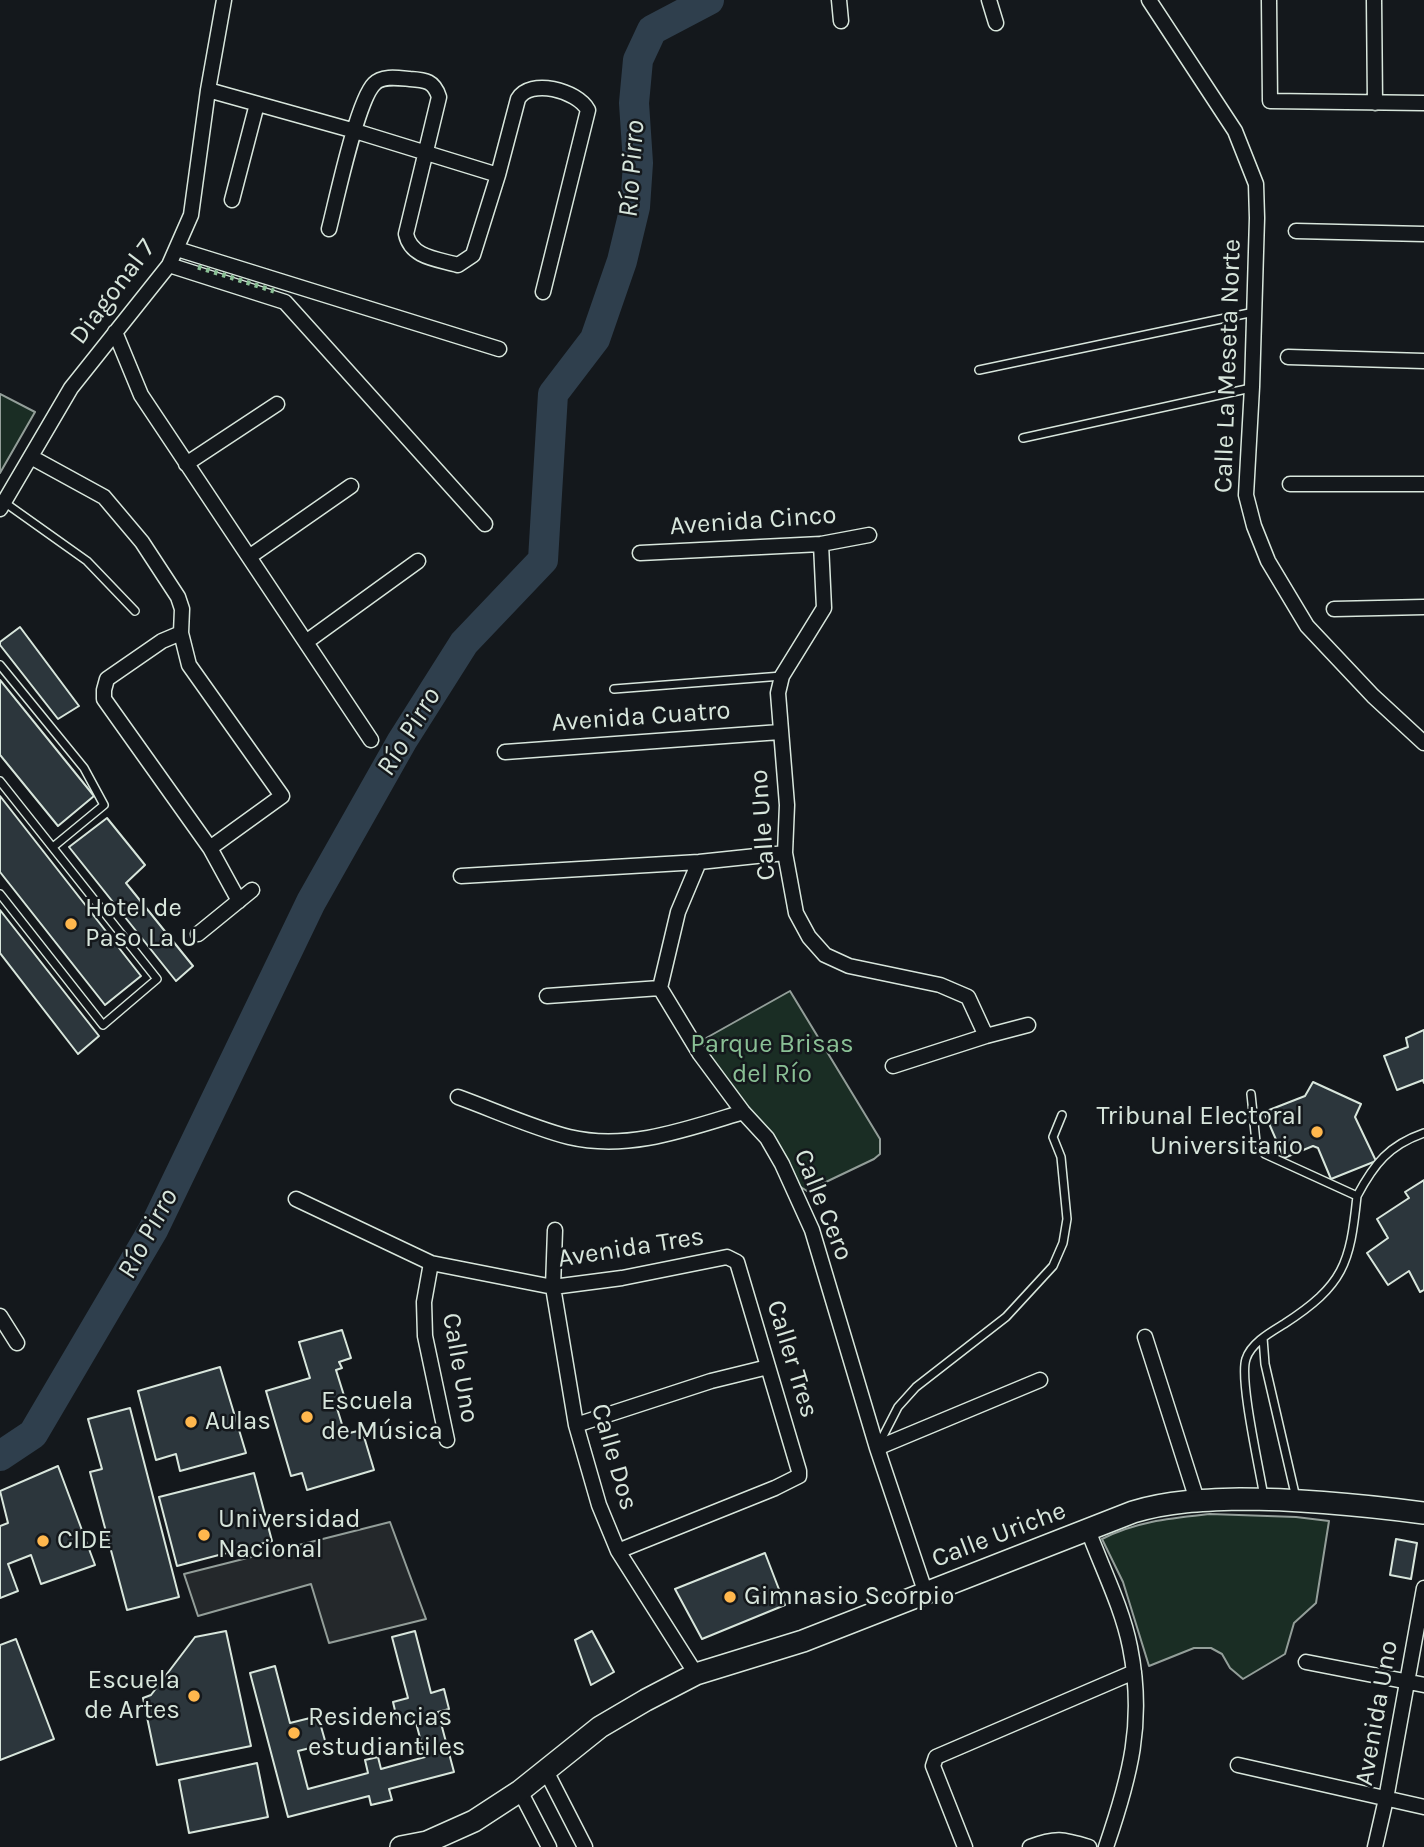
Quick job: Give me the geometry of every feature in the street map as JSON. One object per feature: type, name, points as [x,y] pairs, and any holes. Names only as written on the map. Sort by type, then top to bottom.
[{"type":"main road","name":"Calle Uriche","points":[[401,1847],[427,1842],[474,1821],[520,1791],[600,1727],[696,1674],[803,1641],[1133,1512],[1162,1503],[1197,1500],[1297,1499],[1336,1501],[1424,1513]]},
{"type":"street","name":"Diagonal 7","points":[[2,506],[71,388],[169,265],[177,248],[191,215],[208,90],[224,0]]},
{"type":"street","points":[[839,0],[841,21]]},
{"type":"street","points":[[989,0],[996,23]]},
{"type":"street","name":"Calle La Meseta Norte","points":[[1149,0],[1235,131],[1256,184],[1252,387],[1246,495],[1254,526],[1268,561],[1307,626],[1373,696],[1424,743]]},
{"type":"street","points":[[1269,0],[1270,101],[1424,103]]},
{"type":"street","points":[[1374,0],[1375,103]]},
{"type":"street","points":[[328,229],[355,131],[369,91],[375,83],[384,78],[428,81],[436,86],[439,97],[406,234],[408,244],[416,253],[458,265],[473,255],[522,91],[531,88],[569,92],[584,103],[588,110],[543,292]]},
{"type":"street","points":[[208,90],[498,175]]},
{"type":"street","points":[[232,200],[257,104]]},
{"type":"street","points":[[1296,231],[1424,234]]},
{"type":"street","points":[[177,248],[291,286],[499,349]]},
{"type":"street","points":[[169,265],[285,302],[485,524]]},
{"type":"street","points":[[285,302],[291,286]]},
{"type":"street","points":[[115,332],[141,395],[371,740]]},
{"type":"street","points":[[1288,357],[1424,361]]},
{"type":"street","points":[[186,464],[277,404]]},
{"type":"street","points":[[31,457],[104,497],[142,542],[178,597],[182,608],[181,633],[189,665],[282,796],[210,848]]},
{"type":"street","points":[[1290,484],[1424,484]]},
{"type":"street","points":[[249,557],[351,485]]},
{"type":"street","name":"Avenida Cinco","points":[[640,553],[821,544],[869,535]]},
{"type":"street","name":"Calle Uno","points":[[821,544],[824,608],[782,676],[778,694],[787,805],[785,853],[796,913],[809,937],[825,955],[849,966],[940,985],[968,997],[986,1036]]},
{"type":"street","points":[[306,642],[418,561]]},
{"type":"street","points":[[1334,609],[1424,607]]},
{"type":"street","points":[[181,633],[162,640],[107,679],[104,699],[210,848],[239,901]]},
{"type":"street","name":"Avenida Cuatro","points":[[505,752],[780,732]]},
{"type":"street","points":[[461,876],[699,862],[785,853]]},
{"type":"street","points":[[547,996],[660,988],[678,912],[699,862]]},
{"type":"street","points":[[198,934],[253,890]]},
{"type":"street","name":"Calle Cero","points":[[660,988],[700,1054],[777,1155],[812,1230],[877,1448],[926,1594]]},
{"type":"street","points":[[893,1066],[1028,1025]]},
{"type":"street","points":[[458,1097],[569,1136],[598,1141],[665,1135],[743,1112]]},
{"type":"street","name":"Avenida Tres","points":[[296,1199],[431,1263],[553,1287],[622,1278],[727,1257],[737,1262]]},
{"type":"street","name":"Calle Dos","points":[[555,1230],[553,1287],[576,1425],[599,1505],[618,1551],[696,1674]]},
{"type":"street","name":"Caller Tres","points":[[618,1551],[796,1479],[799,1471],[737,1262]]},
{"type":"street","name":"Calle Uno","points":[[431,1263],[424,1302],[425,1336],[447,1440]]},
{"type":"street","points":[[0,1316],[17,1343]]},
{"type":"street","points":[[1145,1337],[1197,1500]]},
{"type":"street","points":[[576,1425],[711,1381],[768,1367]]},
{"type":"street","points":[[877,1448],[1040,1381]]},
{"type":"street","points":[[1088,1530],[1123,1623],[1134,1672],[1136,1730],[1129,1776],[1106,1847]]},
{"type":"street","name":"Avenida Uno","points":[[1376,1847],[1424,1588]]},
{"type":"street","points":[[1306,1662],[1424,1685]]},
{"type":"street","points":[[965,1847],[933,1766],[936,1758],[1134,1672]]},
{"type":"street","points":[[1238,1765],[1424,1807]]},
{"type":"street","points":[[546,1771],[585,1847]]},
{"type":"street","points":[[520,1791],[549,1847]]},
{"type":"street","points":[[1030,1847],[1059,1839],[1089,1847]]},
{"type":"lane","points":[[979,370],[1254,312]]},
{"type":"lane","points":[[1023,438],[1252,387]]},
{"type":"lane","points":[[2,506],[87,561],[135,611]]},
{"type":"lane","points":[[0,665],[84,768],[104,806],[53,847]]},
{"type":"lane","points":[[614,688],[782,676]]},
{"type":"lane","points":[[0,781],[157,979],[103,1025],[0,894]]},
{"type":"lane","points":[[1251,1094],[1256,1142],[1265,1154],[1357,1196]]},
{"type":"lane","points":[[877,1448],[898,1407],[916,1387],[1006,1317],[1053,1266],[1063,1243],[1067,1219],[1061,1157],[1053,1137],[1062,1115]]},
{"type":"lane","points":[[1265,1499],[1244,1376],[1244,1362],[1248,1353],[1263,1338],[1326,1292],[1347,1261],[1357,1196],[1379,1160],[1424,1133]]},
{"type":"lane","points":[[1263,1338],[1265,1364],[1297,1499]]},
{"type":"green space","points":[[0,394],[35,412],[0,473]]},
{"type":"green space","name":"Parque Brisas del Río","points":[[790,991],[880,1139],[880,1154],[874,1159],[807,1191],[796,1184],[699,1042]]},
{"type":"green space","points":[[1210,1514],[1329,1521],[1316,1603],[1294,1623],[1285,1654],[1243,1679],[1230,1668],[1222,1654],[1211,1648],[1194,1648],[1149,1666],[1123,1582],[1102,1539],[1141,1524]]},
{"type":"shaded area","points":[[390,1522],[426,1619],[329,1643],[311,1584],[198,1616],[184,1574]]},
{"type":"building","points":[[20,627],[79,706],[58,719],[0,645],[0,642]]},
{"type":"building","name":"Hotel de Paso La U","points":[[0,680],[94,796],[58,826],[0,755]]},
{"type":"building","name":"Hotel de Paso La U","points":[[0,796],[141,976],[105,1005],[0,872]]},
{"type":"building","name":"Hotel de Paso La U","points":[[107,818],[145,865],[126,883],[193,966],[176,981],[69,847]]},
{"type":"building","name":"Hotel de Paso La U","points":[[0,910],[99,1036],[78,1054],[0,953]]},
{"type":"building","points":[[1424,1030],[1424,1083],[1423,1080],[1397,1090],[1384,1056],[1408,1047],[1406,1038]]},
{"type":"building","name":"Tribunal Electoral Universitario","points":[[1313,1082],[1361,1104],[1355,1117],[1376,1161],[1331,1179],[1318,1148],[1313,1146],[1284,1158],[1264,1112],[1305,1096]]},
{"type":"building","points":[[1424,1180],[1424,1290],[1420,1292],[1409,1271],[1388,1285],[1367,1253],[1388,1238],[1377,1219],[1409,1198],[1405,1192]]},
{"type":"building","name":"Escuela de Música","points":[[342,1330],[351,1358],[339,1362],[342,1368],[336,1370],[346,1402],[336,1405],[345,1434],[362,1430],[374,1470],[307,1490],[302,1473],[291,1476],[266,1391],[310,1378],[299,1342]]},
{"type":"building","name":"Aulas","points":[[220,1367],[246,1453],[180,1471],[176,1454],[156,1460],[138,1391]]},
{"type":"building","points":[[130,1408],[179,1597],[127,1610],[90,1472],[102,1469],[88,1419]]},
{"type":"building","name":"CIDE","points":[[58,1466],[95,1565],[41,1584],[31,1555],[8,1564],[18,1591],[0,1598],[0,1526],[8,1523],[0,1491]]},
{"type":"building","name":"Aulas","points":[[254,1473],[272,1541],[177,1566],[159,1497]]},
{"type":"building","points":[[1396,1539],[1417,1543],[1411,1579],[1390,1575]]},
{"type":"building","name":"Gimnasio Scorpio","points":[[765,1553],[785,1605],[702,1639],[675,1589]]},
{"type":"building","name":"Escuela de Artes","points":[[226,1631],[251,1746],[157,1765],[143,1698],[151,1695],[195,1637]]},
{"type":"building","name":"Residencias estudiantiles","points":[[415,1631],[431,1693],[444,1689],[449,1709],[438,1712],[454,1772],[389,1789],[392,1800],[371,1805],[369,1796],[288,1817],[250,1673],[275,1666],[290,1723],[318,1716],[326,1744],[298,1751],[308,1789],[368,1773],[365,1760],[378,1757],[381,1769],[425,1757],[414,1715],[397,1719],[393,1702],[408,1698],[392,1637]]},
{"type":"building","points":[[592,1631],[614,1672],[591,1685],[575,1640]]},
{"type":"building","points":[[16,1639],[54,1739],[0,1760],[0,1645]]},
{"type":"building","points":[[257,1763],[268,1817],[189,1833],[179,1780]]},
{"type":"waterway","name":"Río Pirro","points":[[0,1456],[33,1434],[153,1230],[311,902],[402,741],[464,643],[543,560],[553,394],[595,339],[622,261],[635,207],[638,163],[634,103],[638,60],[652,30],[709,0]]},
{"type":"hedge","points":[[198,267],[274,291]]},
{"type":"place","name":"Hotel de Paso La U","points":[[71,924]]},
{"type":"place","name":"Tribunal Electoral Universitario","points":[[1317,1132]]},
{"type":"place","name":"Escuela de Música","points":[[307,1417]]},
{"type":"place","name":"Aulas","points":[[191,1422]]},
{"type":"place","name":"Universidad Nacional","points":[[204,1535]]},
{"type":"place","name":"CIDE","points":[[43,1541]]},
{"type":"place","name":"Gimnasio Scorpio","points":[[730,1597]]},
{"type":"place","name":"Escuela de Artes","points":[[194,1696]]},
{"type":"place","name":"Residencias estudiantiles","points":[[294,1733]]}]
